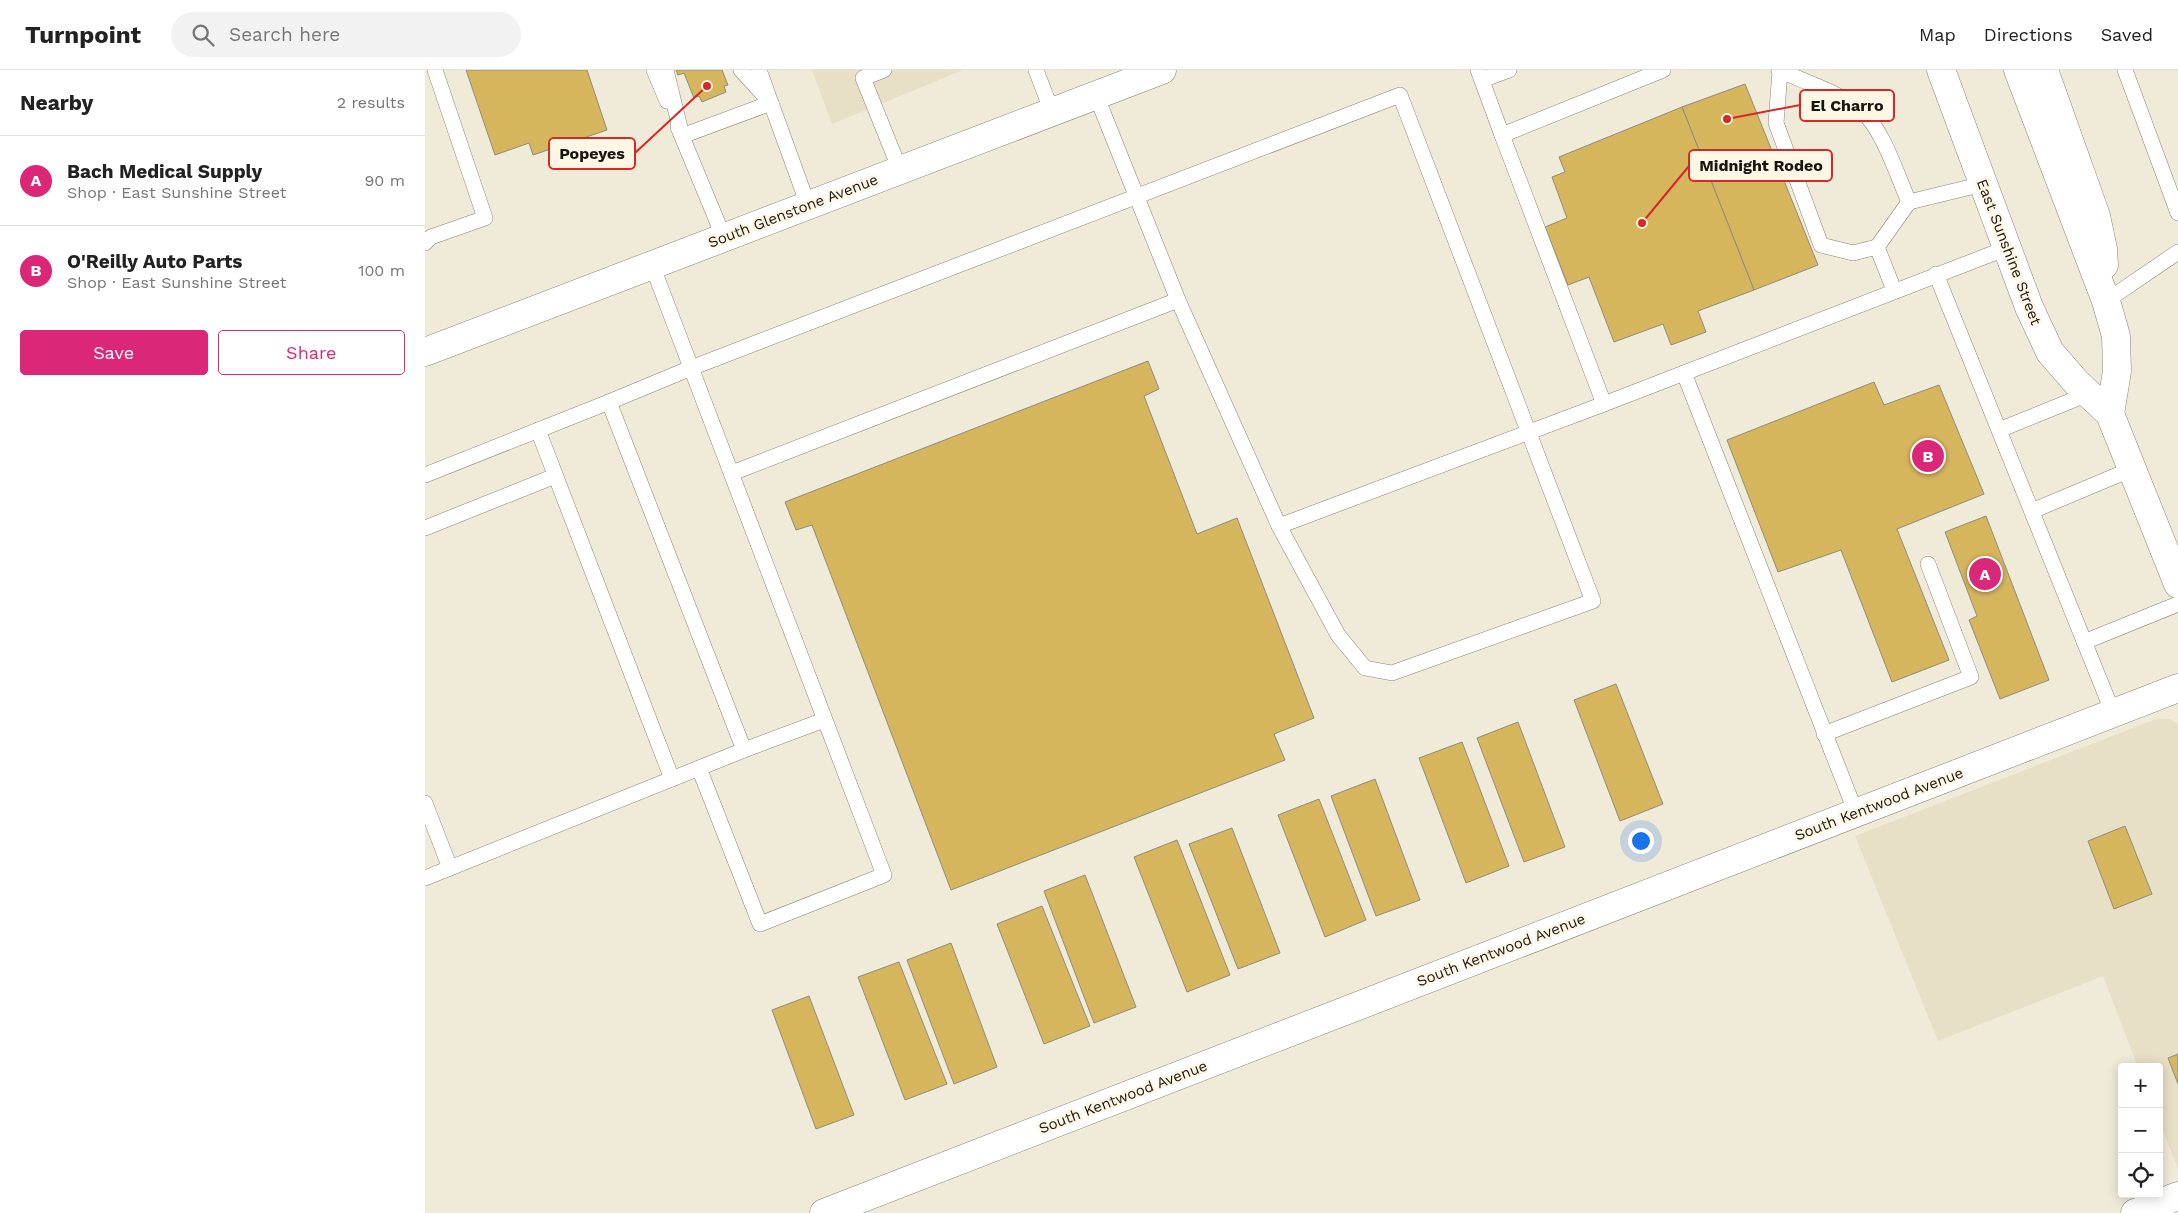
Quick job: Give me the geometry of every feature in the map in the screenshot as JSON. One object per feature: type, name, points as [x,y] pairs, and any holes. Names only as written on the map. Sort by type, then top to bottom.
[{"type":"main road","name":"South Glenstone Avenue","points":[[426,350],[1162,70]]},
{"type":"main road","name":"East Sunshine Street","points":[[1941,70],[2029,307],[2050,352],[2110,414],[2177,577]]},
{"type":"main road","points":[[2018,70],[2106,302],[2116,336],[2117,371],[2110,414]]},
{"type":"main road","points":[[2044,70],[2096,216],[2103,249],[2106,302]]},
{"type":"main road","name":"South Kentwood Avenue","points":[[824,1213],[2178,688]]},
{"type":"main road","points":[[2135,1213],[2178,1196]]},
{"type":"lane","points":[[425,243],[431,237],[485,218],[435,70]]},
{"type":"lane","points":[[654,70],[723,238]]},
{"type":"lane","points":[[667,70],[682,136]]},
{"type":"lane","points":[[741,70],[771,104]]},
{"type":"lane","points":[[759,70],[808,205]]},
{"type":"lane","points":[[884,70],[863,78],[900,170]]},
{"type":"lane","points":[[1036,70],[1052,112]]},
{"type":"lane","points":[[1509,70],[1480,75],[1604,404]]},
{"type":"lane","points":[[1502,135],[1663,70]]},
{"type":"lane","points":[[1909,202],[1876,129],[1861,110],[1837,96],[1780,70],[1776,123],[1821,246],[1853,253],[1877,247],[1909,202],[1983,184]]},
{"type":"lane","points":[[2125,70],[2178,213]]},
{"type":"lane","points":[[425,476],[691,368],[1136,195],[1400,95],[1530,431],[1593,601],[1391,673],[1365,668],[1338,635],[1279,526],[1178,300],[1136,195],[1096,95]]},
{"type":"lane","points":[[682,136],[771,104]]},
{"type":"lane","points":[[1877,247],[1894,290]]},
{"type":"lane","points":[[1279,526],[1604,404],[1894,290],[2007,248]]},
{"type":"lane","points":[[2106,302],[2178,252]]},
{"type":"lane","points":[[652,265],[732,473],[769,578],[884,875],[761,924],[699,768]]},
{"type":"lane","points":[[1937,274],[2113,713]]},
{"type":"lane","points":[[732,473],[1178,300]]},
{"type":"lane","points":[[1683,373],[1855,813]]},
{"type":"lane","points":[[1999,430],[2089,394]]},
{"type":"lane","points":[[609,402],[744,750]]},
{"type":"lane","points":[[538,430],[672,779]]},
{"type":"lane","points":[[2031,511],[2132,469]]},
{"type":"lane","points":[[425,528],[555,476]]},
{"type":"lane","points":[[1824,734],[1971,677],[1928,564]]},
{"type":"lane","points":[[2084,642],[2178,604]]},
{"type":"lane","points":[[425,878],[744,750],[824,720]]},
{"type":"lane","points":[[425,803],[450,868]]},
{"type":"shaded area","points":[[812,70],[963,70],[832,124]]},
{"type":"shaded area","points":[[2156,719],[2170,719],[2178,724],[2178,1169],[2163,1131],[2163,1063],[2136,1063],[2103,976],[1938,1041],[1855,836]]},
{"type":"building","points":[[466,70],[587,70],[607,130],[533,155],[529,143],[495,155]]},
{"type":"building","points":[[676,70],[722,70],[728,85],[724,86],[726,92],[702,102],[699,96],[694,98],[684,73],[678,75]]},
{"type":"building","points":[[1745,84],[1818,265],[1754,290],[1682,107]]},
{"type":"building","points":[[1682,107],[1754,290],[1698,311],[1706,332],[1671,345],[1663,324],[1614,342],[1589,277],[1568,285],[1545,227],[1567,218],[1552,177],[1565,172],[1559,157]]},
{"type":"building","points":[[1148,361],[1159,389],[1144,396],[1197,534],[1237,518],[1314,718],[1274,734],[1285,760],[951,890],[812,525],[796,530],[785,502]]},
{"type":"building","points":[[1874,382],[1884,405],[1939,385],[1984,494],[1897,529],[1949,660],[1892,682],[1841,550],[1778,572],[1727,440]]},
{"type":"building","points":[[1986,516],[2049,680],[2000,699],[1969,620],[1977,616],[1945,532]]},
{"type":"building","points":[[1616,684],[1663,804],[1620,821],[1574,700]]},
{"type":"building","points":[[1518,722],[1565,847],[1524,862],[1477,738]]},
{"type":"building","points":[[1462,742],[1509,866],[1466,883],[1419,758]]},
{"type":"building","points":[[1375,779],[1420,900],[1376,916],[1331,796]]},
{"type":"building","points":[[1319,799],[1366,920],[1325,937],[1278,815]]},
{"type":"building","points":[[2125,826],[2152,894],[2114,909],[2088,841]]},
{"type":"building","points":[[1232,828],[1280,953],[1238,969],[1189,844]]},
{"type":"building","points":[[1177,840],[1230,975],[1187,992],[1134,857]]},
{"type":"building","points":[[1085,875],[1136,1007],[1094,1023],[1044,891]]},
{"type":"building","points":[[1042,906],[1090,1026],[1044,1044],[997,924]]},
{"type":"building","points":[[951,943],[997,1067],[954,1084],[907,960]]},
{"type":"building","points":[[899,962],[947,1084],[905,1100],[858,977]]},
{"type":"building","points":[[809,996],[854,1115],[816,1129],[772,1010]]},
{"type":"building","points":[[2178,1054],[2178,1084],[2168,1058]]},
{"type":"place","name":"Popeyes","points":[[707,86]]},
{"type":"place","name":"El Charro","points":[[1727,119]]},
{"type":"place","name":"Midnight Rodeo","points":[[1642,223]]},
{"type":"place","name":"O'Reilly Auto Parts","points":[[1928,456]]},
{"type":"place","name":"Bach Medical Supply","points":[[1985,574]]}]
